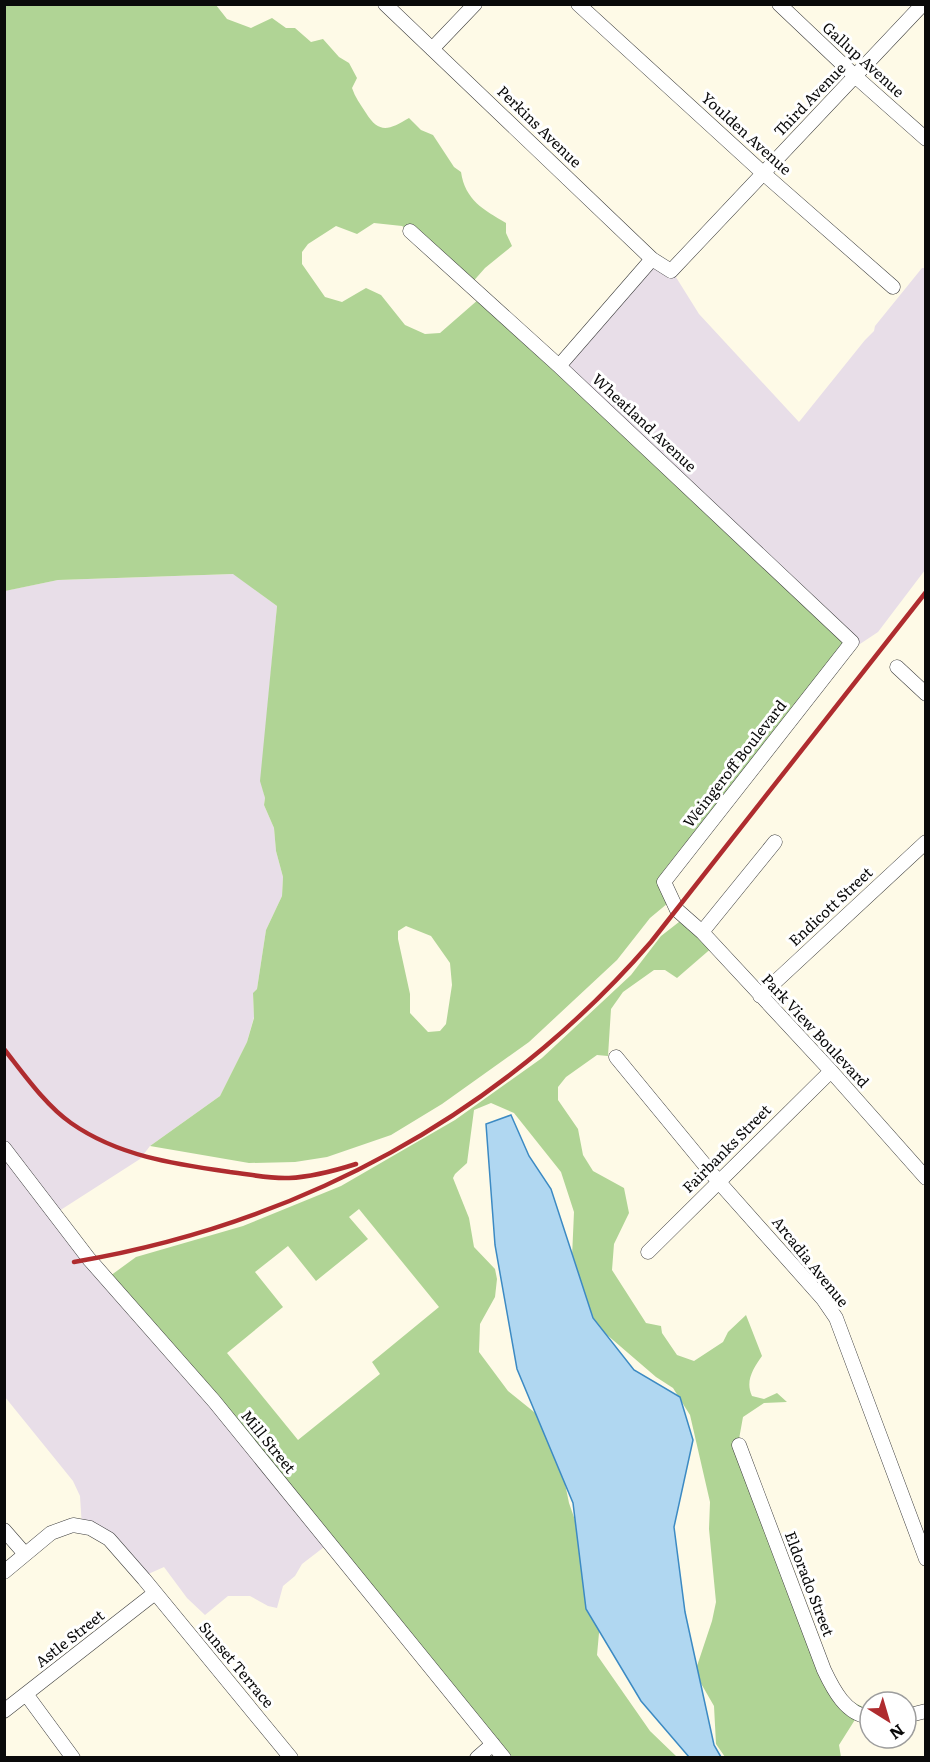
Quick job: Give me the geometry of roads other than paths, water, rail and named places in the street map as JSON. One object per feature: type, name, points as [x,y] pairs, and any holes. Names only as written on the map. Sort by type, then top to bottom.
[{"type":"street","name":"Perkins Avenue","points":[[385,4],[652,259],[670,271]]},
{"type":"street","points":[[432,49],[475,4]]},
{"type":"street","name":"Youlden Avenue","points":[[578,4],[763,173],[893,287]]},
{"type":"street","name":"Gallup Avenue","points":[[779,4],[926,139]]},
{"type":"street","name":"Third Avenue","points":[[670,271],[923,4]]},
{"type":"street","name":"Wheatland Avenue","points":[[410,231],[559,366],[852,642]]},
{"type":"street","points":[[559,366],[652,259]]},
{"type":"street","name":"Weingeroff Boulevard","points":[[677,910],[664,882],[669,874],[852,642]]},
{"type":"street","points":[[897,668],[922,690]]},
{"type":"street","points":[[702,932],[775,842]]},
{"type":"street","name":"Endicott Street","points":[[760,996],[926,842]]},
{"type":"street","name":"Park View Boulevard","points":[[677,910],[702,932],[926,1178]]},
{"type":"street","name":"Arcadia Avenue","points":[[616,1057],[718,1180],[792,1262],[836,1318],[926,1559]]},
{"type":"street","name":"Fairbanks Street","points":[[648,1252],[718,1180],[831,1071]]},
{"type":"street","name":"Mill Street","points":[[4,1148],[89,1259],[214,1401],[504,1758]]},
{"type":"street","name":"Eldorado Street","points":[[739,1445],[824,1670],[834,1690],[849,1708],[858,1713]]},
{"type":"street","name":"Sunset Terrace","points":[[4,1572],[51,1533],[73,1525],[90,1528],[109,1539],[291,1758]]},
{"type":"street","points":[[4,1530],[25,1554]]},
{"type":"street","name":"Astle Street","points":[[4,1711],[155,1593]]},
{"type":"street","points":[[26,1694],[73,1758]]},
{"type":"street","points":[[477,1758],[493,1744]]},
{"type":"water","points":[[511,1115],[529,1156],[551,1189],[593,1318],[634,1370],[680,1397],[693,1440],[674,1527],[685,1612],[714,1745],[721,1757],[689,1757],[641,1701],[586,1609],[573,1503],[517,1369],[495,1245],[486,1124]]},
{"type":"railway","points":[[74,1262],[157,1244],[238,1220],[316,1190],[391,1153],[462,1109],[529,1060],[592,1004],[651,942],[926,592]]},
{"type":"railway","points":[[4,1049],[35,1089],[62,1116],[89,1134],[127,1151],[188,1166],[274,1178],[315,1175],[356,1164]]}]
